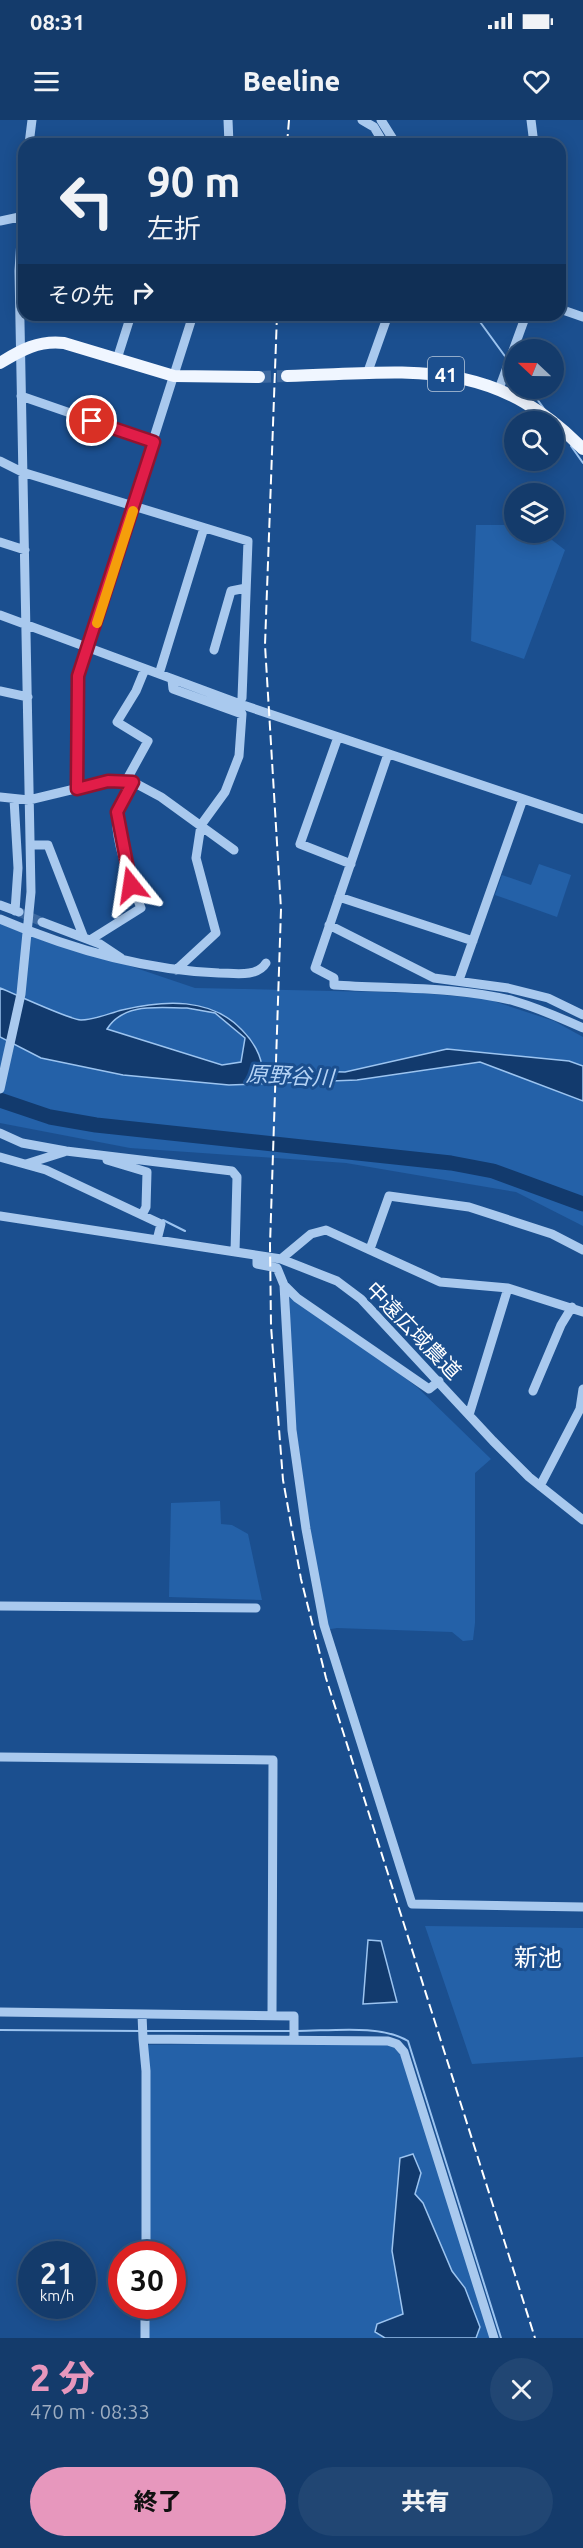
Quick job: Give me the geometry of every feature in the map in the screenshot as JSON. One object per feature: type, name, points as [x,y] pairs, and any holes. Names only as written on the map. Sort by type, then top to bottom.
[{"type":"main road","points":[[0,363],[20,351],[51,342],[174,376],[259,377]]},
{"type":"main road","name":"41","points":[[287,376],[436,373],[470,379],[499,389],[559,425],[583,449]]},
{"type":"street","points":[[30,138],[32,120]]},
{"type":"street","points":[[228,120],[229,138]]},
{"type":"street","points":[[362,120],[374,127],[380,138]]},
{"type":"street","points":[[381,120],[392,138]]},
{"type":"street","points":[[531,120],[533,138]]},
{"type":"street","points":[[0,221],[18,217]]},
{"type":"street","points":[[566,311],[583,317]]},
{"type":"street","points":[[0,1089],[21,993],[28,931],[30,800],[21,321]]},
{"type":"street","points":[[117,359],[129,321]]},
{"type":"street","points":[[77,789],[77,685],[191,321]]},
{"type":"street","points":[[367,374],[386,321]]},
{"type":"street","points":[[499,389],[524,321]]},
{"type":"street","points":[[21,396],[154,442]]},
{"type":"street","points":[[1,463],[22,472],[248,541],[242,698]]},
{"type":"street","points":[[159,674],[204,528]]},
{"type":"street","points":[[0,542],[25,550]]},
{"type":"street","points":[[214,650],[231,591],[246,588]]},
{"type":"street","points":[[0,615],[172,680],[583,819]]},
{"type":"street","points":[[87,939],[141,908],[123,854],[117,812],[148,741],[117,722],[136,691],[145,669]]},
{"type":"street","points":[[172,680],[173,689],[242,714],[239,756],[225,792],[201,825],[196,858],[216,933],[176,970]]},
{"type":"street","points":[[0,691],[28,696]]},
{"type":"street","points":[[338,737],[300,844],[351,864]]},
{"type":"street","points":[[388,754],[315,968],[334,978],[334,985],[470,994],[502,999],[556,1015],[583,1028]]},
{"type":"street","points":[[0,797],[30,800],[108,781],[130,781],[161,797],[234,850]]},
{"type":"street","points":[[0,904],[17,911],[18,867],[14,799]]},
{"type":"street","points":[[459,980],[523,799]]},
{"type":"street","points":[[30,844],[48,845],[87,939]]},
{"type":"street","points":[[339,897],[473,940]]},
{"type":"street","points":[[0,919],[28,931],[126,962],[176,970],[238,974],[256,972],[266,963]]},
{"type":"street","points":[[42,922],[115,952],[126,962]]},
{"type":"street","points":[[329,925],[434,978],[508,988],[548,998],[583,1015]]},
{"type":"street","points":[[0,1133],[22,1143],[66,1151],[232,1171],[237,1177],[235,1252]]},
{"type":"street","points":[[24,1164],[66,1151]]},
{"type":"street","points":[[84,1153],[147,1172],[146,1207],[142,1215]]},
{"type":"street","points":[[0,1157],[46,1170],[161,1224],[157,1240]]},
{"type":"street","points":[[370,1248],[389,1196],[470,1208],[552,1234],[583,1250]]},
{"type":"street","name":"中遠広域農道","points":[[0,1216],[281,1258],[323,1274],[348,1288],[540,1486],[583,1520]]},
{"type":"street","points":[[281,1258],[318,1230],[334,1232],[440,1282],[508,1288],[583,1312]]},
{"type":"street","points":[[257,1256],[257,1264],[277,1268],[284,1285],[292,1430],[306,1529],[324,1625],[412,1904],[583,1907]]},
{"type":"street","points":[[284,1285],[297,1298],[429,1389],[439,1381]]},
{"type":"street","points":[[469,1415],[508,1288]]},
{"type":"street","points":[[533,1391],[561,1325],[572,1307]]},
{"type":"street","points":[[540,1486],[580,1409],[583,1389]]},
{"type":"street","points":[[0,1606],[256,1608]]},
{"type":"street","points":[[0,1757],[273,1760],[272,2015]]},
{"type":"street","points":[[0,2012],[294,2016],[294,2040]]},
{"type":"street","points":[[142,2014],[147,2071],[146,2241]]},
{"type":"street","points":[[143,2039],[388,2041],[397,2044],[404,2052],[494,2338]]},
{"type":"street","points":[[145,2319],[145,2338]]},
{"type":"shaded area","points":[[476,525],[504,525],[504,543],[556,543],[565,550],[524,659],[471,641]]},
{"type":"shaded area","points":[[539,864],[571,875],[557,917],[495,895],[502,875],[531,885]]},
{"type":"shaded area","points":[[0,922],[195,988],[422,993],[487,999],[554,1021],[583,1037],[583,1226],[516,1192],[346,1163],[130,1148],[0,1123]]},
{"type":"shaded area","points":[[290,1296],[297,1298],[417,1387],[491,1459],[475,1473],[473,1640],[463,1641],[452,1632],[337,1628],[325,1630],[316,1584],[290,1379]]},
{"type":"shaded area","points":[[220,1501],[221,1524],[232,1525],[248,1534],[262,1600],[169,1597],[171,1503]]},
{"type":"shaded area","points":[[425,1926],[583,1928],[583,2057],[472,2064]]},
{"type":"shaded area","points":[[388,2041],[399,2047],[490,2338],[144,2338],[144,2319],[186,2319],[186,2241],[144,2241],[144,2045]]},
{"type":"water","points":[[0,988],[81,1020],[154,1004],[186,1004],[216,1012],[230,1019],[250,1039],[260,1059],[262,1070],[345,1072],[447,1049],[569,1061],[583,1066],[583,1101],[480,1062],[357,1080],[229,1085],[123,1075],[41,1058],[0,1037]],"holes":[[[143,1008],[187,1008],[215,1013],[245,1038],[241,1062],[222,1065],[107,1029],[123,1014]]]},
{"type":"water","points":[[368,1940],[381,1941],[397,2002],[363,2004]]},
{"type":"water","points":[[413,2154],[421,2173],[415,2194],[423,2203],[452,2271],[465,2288],[480,2327],[476,2338],[385,2338],[375,2332],[377,2324],[403,2314],[392,2251],[400,2158]]},
{"type":"waterway","points":[[479,321],[504,355]]},
{"type":"waterway","points":[[537,399],[545,410]]},
{"type":"waterway","points":[[571,446],[583,463]]},
{"type":"waterway","name":"原野谷川","points":[[0,1100],[50,1117],[96,1125],[451,1163],[493,1171],[583,1204]]},
{"type":"waterway","points":[[163,1220],[185,1231]]},
{"type":"waterway","points":[[0,2030],[141,2031]]},
{"type":"waterway","points":[[297,2031],[369,2030],[383,2032],[408,2041],[501,2338]]},
{"type":"waterway","points":[[147,2031],[291,2031]]},
{"type":"tunnel","points":[[259,377],[287,376]]},
{"type":"tunnel","points":[[19,912],[42,922]]},
{"type":"railway","points":[[288,138],[289,120]]},
{"type":"railway","points":[[277,321],[265,645],[281,909],[270,1245],[271,1326],[283,1480],[301,1579],[326,1678],[535,2338]]},
{"type":"slow traffic","points":[[97,623],[133,511]]},
{"type":"district","name":"新池","points":[[538,1957]]},
{"type":"route","points":[[92,421],[154,442],[77,685],[77,789],[108,781],[133,782],[117,812],[123,854],[131,885]]}]
